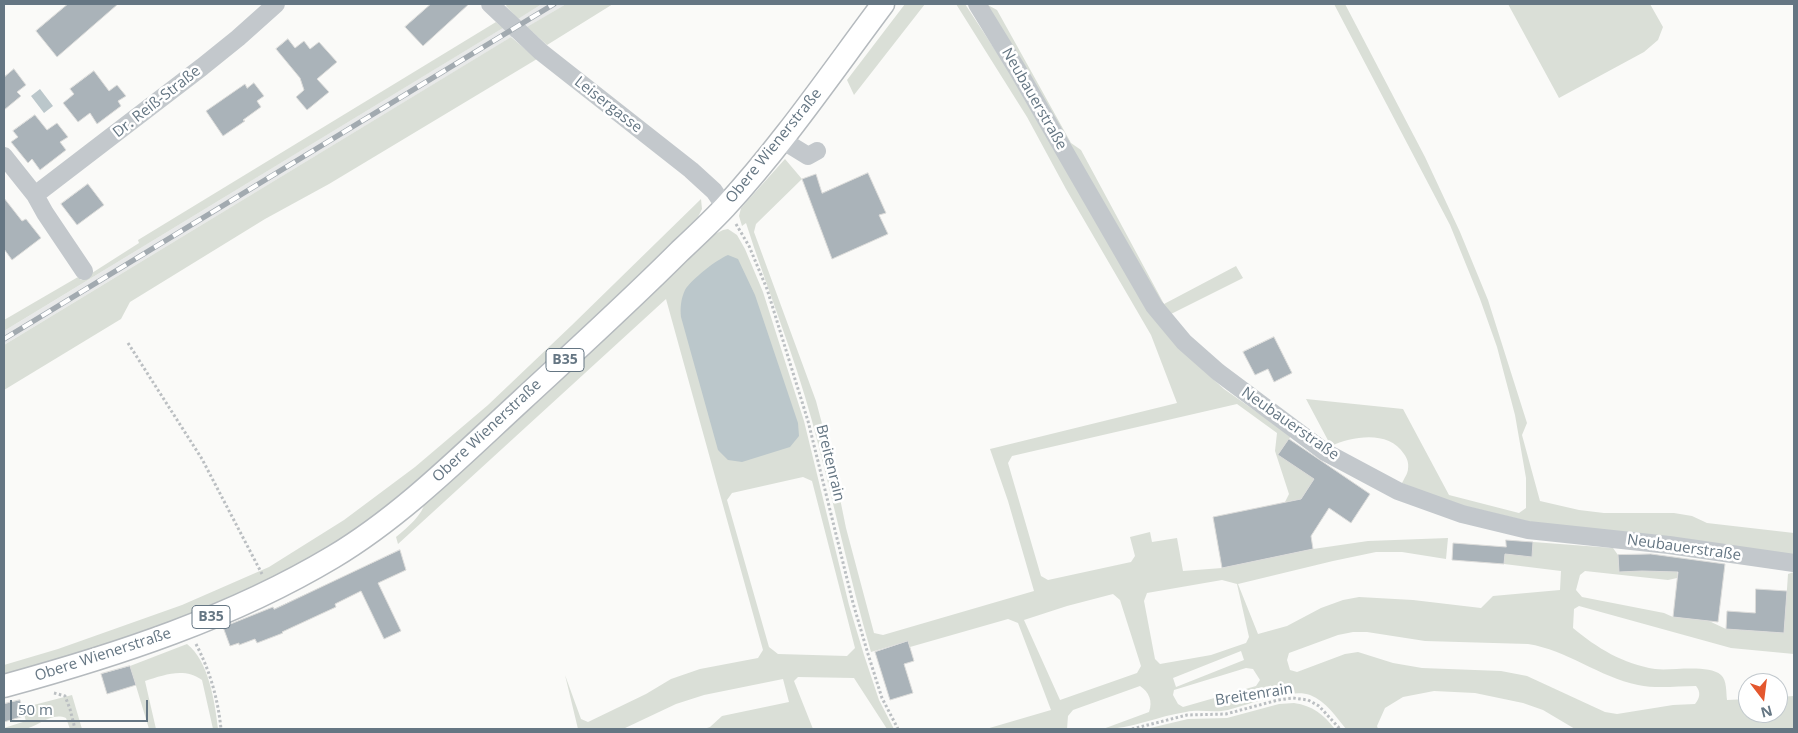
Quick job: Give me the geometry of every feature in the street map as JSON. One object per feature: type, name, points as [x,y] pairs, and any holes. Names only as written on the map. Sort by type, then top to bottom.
[{"type":"main road","name":"Obere Wienerstraße","points":[[14,684],[110,655],[188,627],[271,591],[333,557],[368,534],[400,509],[446,470],[650,281],[725,207],[782,140],[883,4]]},
{"type":"street","name":"Dr. Reiß-Straße","points":[[35,195],[202,67],[276,4]]},
{"type":"street","name":"Leisergasse","points":[[490,4],[541,52],[691,170],[714,190],[725,207]]},
{"type":"street","name":"Neubauerstraße","points":[[977,4],[1018,69],[1154,306],[1184,342],[1218,372],[1325,452],[1398,491],[1462,514],[1528,530],[1669,545],[1794,563]]},
{"type":"street","points":[[782,140],[808,156],[817,150]]},
{"type":"street","points":[[4,156],[35,195],[84,271]]},
{"type":"path","name":"Breitenrain","points":[[725,207],[749,246],[767,290],[808,421],[853,604],[882,698],[898,729]]},
{"type":"path","points":[[128,343],[202,459],[271,591]]},
{"type":"path","points":[[188,627],[203,658],[212,684],[219,707],[221,729]]},
{"type":"path","points":[[14,684],[39,694],[55,693],[65,696],[75,729]]},
{"type":"path","name":"Breitenrain","points":[[1132,729],[1187,715],[1226,714],[1278,700],[1294,698],[1308,700],[1319,706],[1340,729]]},
{"type":"shaded area","points":[[507,4],[542,4],[518,19],[506,6]]},
{"type":"shaded area","points":[[542,4],[566,4],[4,345],[4,331]]},
{"type":"shaded area","points":[[566,4],[613,4],[547,45],[527,27]]},
{"type":"shaded area","points":[[905,4],[925,4],[854,95],[847,80]]},
{"type":"shaded area","points":[[956,4],[965,4],[1192,360],[1224,389],[1291,436],[1289,439],[1314,479],[1301,499],[1285,502],[1289,494],[1275,451],[1277,433],[1237,404],[1012,456],[1008,463],[1041,576],[1048,580],[1131,562],[1135,556],[1130,537],[1150,532],[1152,542],[1177,538],[1183,571],[1222,568],[1313,549],[1368,541],[1448,538],[1446,559],[1402,552],[1376,552],[1238,584],[1258,634],[1287,626],[1321,608],[1343,600],[1359,597],[1413,600],[1481,608],[1493,596],[1560,590],[1561,571],[1504,564],[1505,554],[1531,556],[1533,542],[1613,548],[1618,555],[1619,572],[1677,572],[1677,578],[1668,580],[1585,571],[1580,575],[1576,590],[1582,597],[1664,613],[1673,617],[1709,621],[1726,629],[1784,633],[1788,574],[1794,572],[1794,654],[1731,648],[1579,606],[1574,609],[1573,628],[1611,654],[1643,667],[1655,669],[1699,669],[1721,675],[1726,686],[1727,700],[1738,699],[1738,723],[1788,723],[1788,696],[1794,696],[1794,729],[1575,729],[1543,710],[1523,703],[1475,693],[1434,691],[1403,697],[1385,708],[1377,726],[1378,729],[1346,729],[1321,701],[1302,693],[1281,695],[1228,710],[1191,711],[1135,725],[1103,729],[1149,712],[1151,704],[1149,697],[1140,686],[1073,710],[1068,716],[1067,729],[986,729],[1051,710],[1018,623],[1008,619],[910,647],[908,641],[871,652],[805,396],[746,223],[742,226],[739,216],[741,208],[785,159],[802,179],[756,224],[754,232],[816,401],[834,469],[846,528],[874,633],[883,635],[1034,591],[1008,501],[990,449],[1177,403],[1151,335],[1066,189],[1027,117]],"holes":[[[1222,580],[1237,584],[1249,637],[1246,643],[1211,655],[1160,664],[1155,659],[1144,601],[1147,593]],[[1113,594],[1120,600],[1141,666],[1137,673],[1060,700],[1024,620]],[[1367,632],[1425,641],[1528,644],[1556,652],[1624,681],[1652,687],[1696,686],[1699,690],[1699,695],[1695,704],[1673,705],[1617,714],[1605,712],[1527,676],[1501,671],[1422,668],[1393,663],[1358,652],[1345,654],[1297,672],[1290,670],[1287,660],[1289,653],[1338,635]],[[1241,651],[1244,660],[1176,687],[1173,678]],[[1246,668],[1253,669],[1260,680],[1256,686],[1183,707],[1178,704],[1173,695],[1174,690]]]},
{"type":"shaded area","points":[[986,4],[997,10],[1071,143],[1081,150],[1164,304],[1236,266],[1243,278],[1171,314],[1159,302]]},
{"type":"shaded area","points":[[1334,4],[1345,4],[1425,157],[1460,232],[1488,300],[1527,423],[1522,435],[1540,501],[1579,510],[1604,513],[1674,513],[1692,516],[1707,523],[1794,533],[1794,555],[1531,522],[1448,502],[1402,483],[1408,471],[1408,461],[1397,446],[1389,441],[1370,437],[1340,442],[1331,446],[1306,399],[1403,409],[1449,495],[1519,513],[1526,508],[1526,478],[1515,415],[1497,347],[1480,299],[1450,225]]},
{"type":"shaded area","points":[[1508,4],[1650,4],[1663,27],[1658,40],[1644,52],[1559,98]]},
{"type":"shaded area","points":[[496,22],[503,28],[4,331],[4,320],[78,277],[81,280],[139,243],[138,240]]},
{"type":"shaded area","points":[[511,37],[537,59],[329,184],[265,219],[130,302],[121,319],[4,390],[4,345]]},
{"type":"shaded area","points":[[40,89],[53,106],[44,113],[31,96]]},
{"type":"shaded area","points":[[701,199],[702,209],[698,217],[562,348],[429,471],[336,543],[303,564],[251,591],[140,633],[4,677],[4,665],[58,649],[182,605],[269,567],[344,520],[415,467],[488,405]]},
{"type":"shaded area","points":[[728,229],[737,235],[763,292],[804,421],[849,605],[879,700],[894,729],[887,729],[854,678],[798,677],[794,681],[813,729],[704,729],[710,727],[722,716],[789,702],[783,679],[704,695],[676,704],[623,729],[578,729],[565,675],[581,719],[588,722],[646,694],[671,679],[700,669],[758,658],[763,650],[666,299],[398,544],[396,537],[418,516],[426,500],[657,290],[715,234]],"holes":[[[803,477],[812,481],[855,648],[847,656],[778,654],[769,647],[727,500],[732,493]]]},
{"type":"shaded area","points":[[728,255],[738,259],[755,295],[798,423],[799,436],[790,447],[742,462],[728,460],[718,450],[681,317],[681,303],[688,286],[705,270]]},
{"type":"shaded area","points":[[187,644],[195,651],[206,672],[213,695],[218,729],[213,729],[202,680],[188,674],[174,673],[145,681],[156,729],[149,729],[130,666]]},
{"type":"shaded area","points":[[72,695],[82,729],[70,729],[66,718],[55,717],[29,728],[4,729],[26,721],[22,708]]},
{"type":"shaded area","points":[[1294,703],[1317,711],[1335,729],[1146,729],[1188,719],[1227,718],[1279,704]]},
{"type":"building","points":[[68,4],[118,4],[57,57],[36,31]]},
{"type":"building","points":[[431,4],[469,4],[423,46],[405,27]]},
{"type":"building","points":[[288,39],[295,48],[304,41],[310,49],[319,42],[337,62],[317,79],[329,92],[307,110],[296,97],[304,90],[300,78],[276,49]]},
{"type":"building","points":[[14,69],[26,85],[17,92],[21,96],[4,110],[4,74],[5,76]]},
{"type":"building","points":[[94,71],[109,91],[117,85],[126,96],[118,101],[121,106],[97,124],[90,113],[78,122],[63,103],[74,94],[70,89]]},
{"type":"building","points":[[254,83],[264,96],[257,101],[261,107],[223,136],[206,111],[245,84],[247,88]]},
{"type":"building","points":[[35,115],[47,130],[57,123],[68,137],[60,142],[66,150],[40,170],[32,159],[28,163],[11,142],[18,137],[13,131]]},
{"type":"building","points":[[868,173],[886,213],[879,215],[888,234],[832,259],[802,179],[816,174],[822,193]]},
{"type":"building","points":[[88,184],[104,205],[77,225],[61,204]]},
{"type":"building","points":[[4,198],[22,221],[26,219],[41,238],[12,260],[4,249]]},
{"type":"building","points":[[1274,337],[1292,373],[1274,382],[1268,369],[1255,375],[1243,352]]},
{"type":"building","points":[[1289,439],[1370,494],[1351,523],[1329,508],[1311,536],[1313,549],[1222,568],[1213,517],[1301,499],[1314,479],[1278,455]]},
{"type":"building","points":[[1506,540],[1533,542],[1532,557],[1505,554],[1504,564],[1452,560],[1453,543],[1506,547]]},
{"type":"building","points":[[400,550],[406,570],[378,583],[401,631],[384,639],[361,591],[335,604],[336,607],[283,633],[257,643],[255,639],[230,646],[223,627],[273,607],[274,609]]},
{"type":"building","points":[[1651,554],[1725,564],[1718,622],[1673,617],[1678,572],[1619,572],[1618,555]]},
{"type":"building","points":[[1756,589],[1787,591],[1784,633],[1726,629],[1727,611],[1755,613]]},
{"type":"building","points":[[908,641],[914,661],[904,664],[913,693],[890,700],[875,652]]},
{"type":"building","points":[[130,666],[136,685],[107,694],[101,674]]},
{"type":"building","points":[[20,700],[24,716],[4,722],[4,704]]},
{"type":"railway","points":[[4,339],[554,4]]}]
